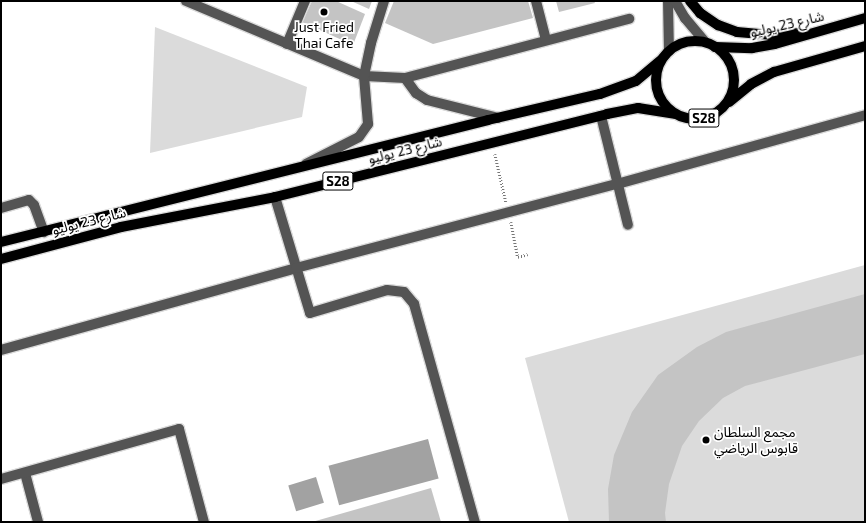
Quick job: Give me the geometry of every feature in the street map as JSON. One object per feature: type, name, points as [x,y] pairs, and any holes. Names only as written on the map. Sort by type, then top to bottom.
[{"type":"main road","points":[[690,1],[700,13],[718,25],[737,32],[770,35],[823,30]]},
{"type":"main road","name":"شارع 23 يوليو","points":[[715,47],[752,48],[775,44],[865,18]]},
{"type":"main road","name":"S28","points":[[726,105],[733,90],[734,73],[724,53],[705,42],[685,42],[669,51],[660,61],[656,73],[656,85],[659,97],[666,107],[675,114],[686,119],[697,120],[718,112],[751,84],[774,72],[865,46]]},
{"type":"main road","name":"شارع 23 يوليو","points":[[1,242],[608,91],[636,81],[660,61]]},
{"type":"main road","name":"شارع 23 يوليو","points":[[1,258],[121,227],[275,197],[493,142],[638,108],[675,114]]},
{"type":"street","points":[[186,1],[364,76],[405,78],[628,19]]},
{"type":"street","points":[[287,44],[305,1]]},
{"type":"street","points":[[299,168],[358,137],[368,124],[364,76],[371,43],[384,1]]},
{"type":"street","points":[[536,1],[546,40]]},
{"type":"street","points":[[668,1],[669,51]]},
{"type":"street","points":[[675,1],[685,18],[705,42]]},
{"type":"street","points":[[405,78],[416,93],[427,100],[498,118]]},
{"type":"street","points":[[601,116],[628,225]]},
{"type":"street","points":[[1,350],[296,268],[617,184],[865,116]]},
{"type":"street","points":[[275,197],[310,313],[387,290],[404,292],[414,304],[475,522]]},
{"type":"street","points":[[1,208],[29,200],[34,205],[44,232]]},
{"type":"street","points":[[1,479],[179,429],[204,522]]},
{"type":"street","points":[[25,473],[38,522]]},
{"type":"path","points":[[493,142],[518,257],[528,254]]},
{"type":"shaded area","points":[[155,27],[307,87],[302,117],[150,153]]},
{"type":"shaded area","name":"مجمع السلطان قابوس الرياضي","points":[[865,265],[865,522],[569,522],[525,358]]},
{"type":"shaded area","points":[[428,439],[439,479],[339,505],[329,466]]},
{"type":"shaded area","points":[[316,477],[324,503],[296,511],[288,485]]},
{"type":"building","points":[[312,1],[336,1],[365,14],[353,45],[302,22]]},
{"type":"building","points":[[351,1],[372,1],[369,9]]},
{"type":"building","points":[[394,1],[528,1],[533,18],[433,44],[385,23]]},
{"type":"building","points":[[556,1],[594,1],[595,3],[559,12]]},
{"type":"building","points":[[865,294],[865,354],[745,386],[723,398],[699,421],[682,446],[669,484],[665,513],[666,522],[609,522],[608,489],[614,455],[632,412],[658,375],[697,347],[726,332]]},
{"type":"building","points":[[431,488],[441,522],[312,522]]},
{"type":"place","name":"Just Fried Thai Cafe","points":[[324,12]]},
{"type":"place","name":"مجمع السلطان قابوس الرياضي","points":[[706,440]]}]
